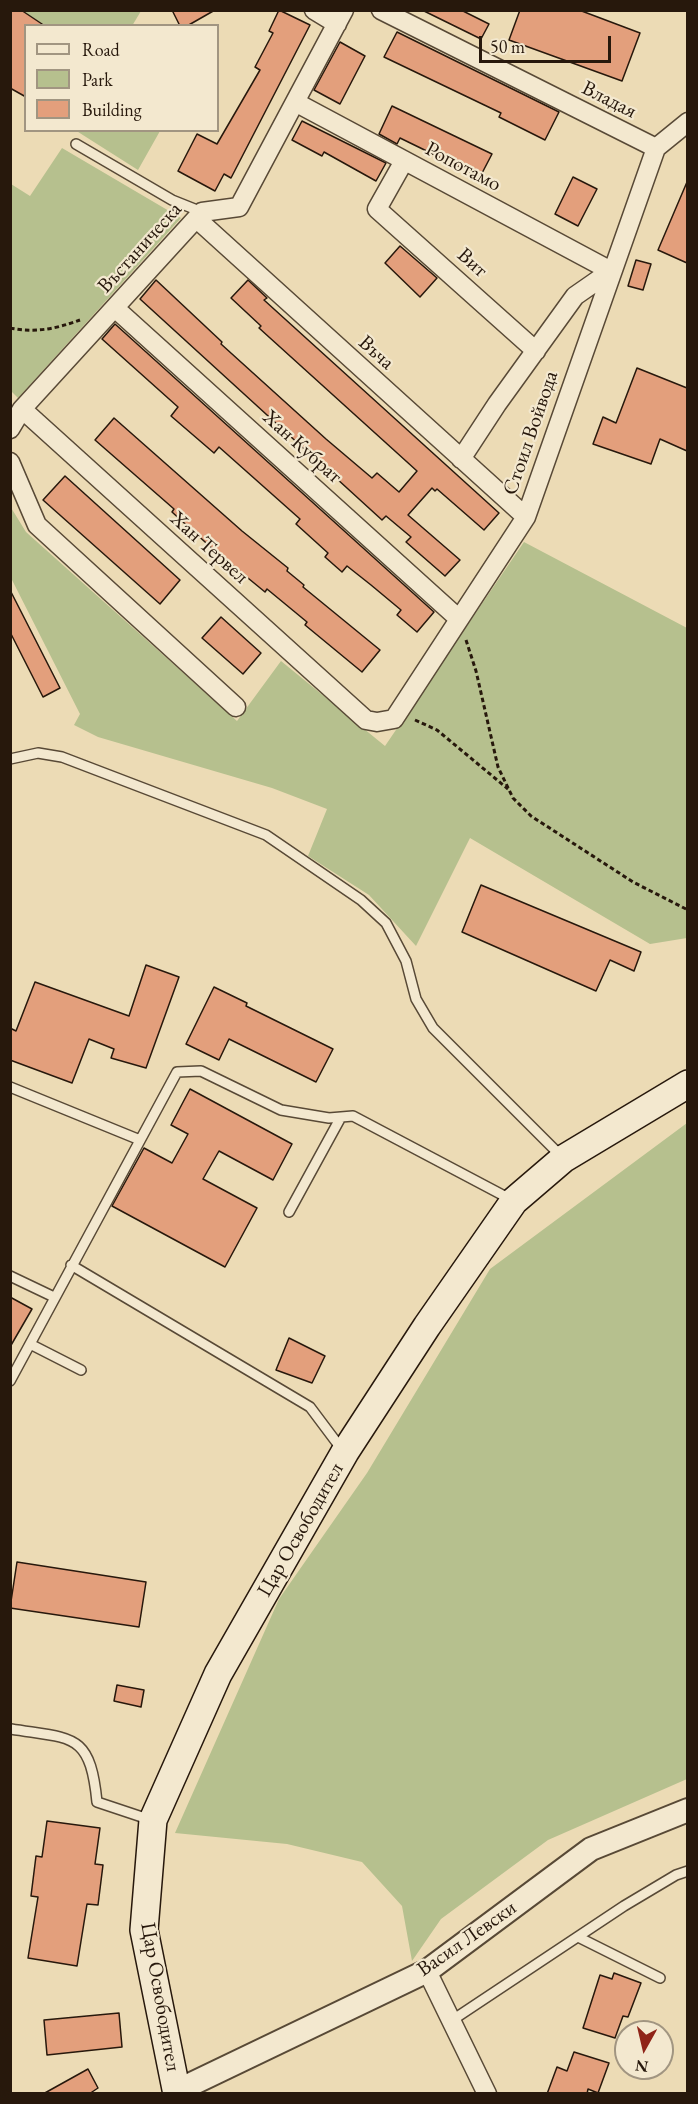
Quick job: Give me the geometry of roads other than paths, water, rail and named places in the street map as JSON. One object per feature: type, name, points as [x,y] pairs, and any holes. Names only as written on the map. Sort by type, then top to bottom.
[{"type":"main road","name":"Цар Освободител","points":[[176,2093],[144,1930],[153,1820],[218,1674],[345,1452],[427,1326],[514,1201],[563,1159],[687,1084]]},
{"type":"street","points":[[314,10],[340,17]]},
{"type":"street","name":"Владая","points":[[381,10],[656,148]]},
{"type":"street","name":"Въстаническа","points":[[10,429],[22,409],[200,216],[239,207],[340,17]]},
{"type":"street","name":"Ропотамо","points":[[295,102],[611,271]]},
{"type":"street","name":"Стоил Войвода","points":[[394,719],[526,517],[656,148],[687,122]]},
{"type":"street","name":"Вит","points":[[404,161],[377,209],[536,351]]},
{"type":"street","name":"Въча","points":[[200,216],[526,517]]},
{"type":"street","points":[[461,459],[575,296],[611,271]]},
{"type":"street","name":"Хан Кубрат","points":[[113,312],[459,618]]},
{"type":"street","name":"Хан Тервел","points":[[22,409],[366,720],[377,722],[394,719]]},
{"type":"street","points":[[10,462],[37,525],[236,707]]},
{"type":"street","name":"Васил Левски","points":[[176,2093],[205,2082],[427,1971],[591,1849],[687,1810]]},
{"type":"street","points":[[427,1971],[487,2094]]},
{"type":"lane","points":[[76,144],[200,216]]},
{"type":"lane","points":[[10,759],[38,753],[62,756],[266,836],[361,900],[386,923],[406,961],[416,999],[433,1028],[563,1159]]},
{"type":"lane","points":[[10,1381],[177,1072],[201,1071],[281,1110],[329,1118],[353,1116],[514,1201]]},
{"type":"lane","points":[[10,1087],[140,1140]]},
{"type":"lane","points":[[289,1212],[341,1117]]},
{"type":"lane","points":[[71,1265],[310,1407],[345,1452]]},
{"type":"lane","points":[[10,1276],[54,1298]]},
{"type":"lane","points":[[30,1344],[81,1370]]},
{"type":"lane","points":[[11,1729],[73,1741],[88,1755],[98,1802],[153,1820]]},
{"type":"lane","points":[[451,2021],[641,1896],[687,1871]]},
{"type":"lane","points":[[578,1937],[660,1978]]}]
